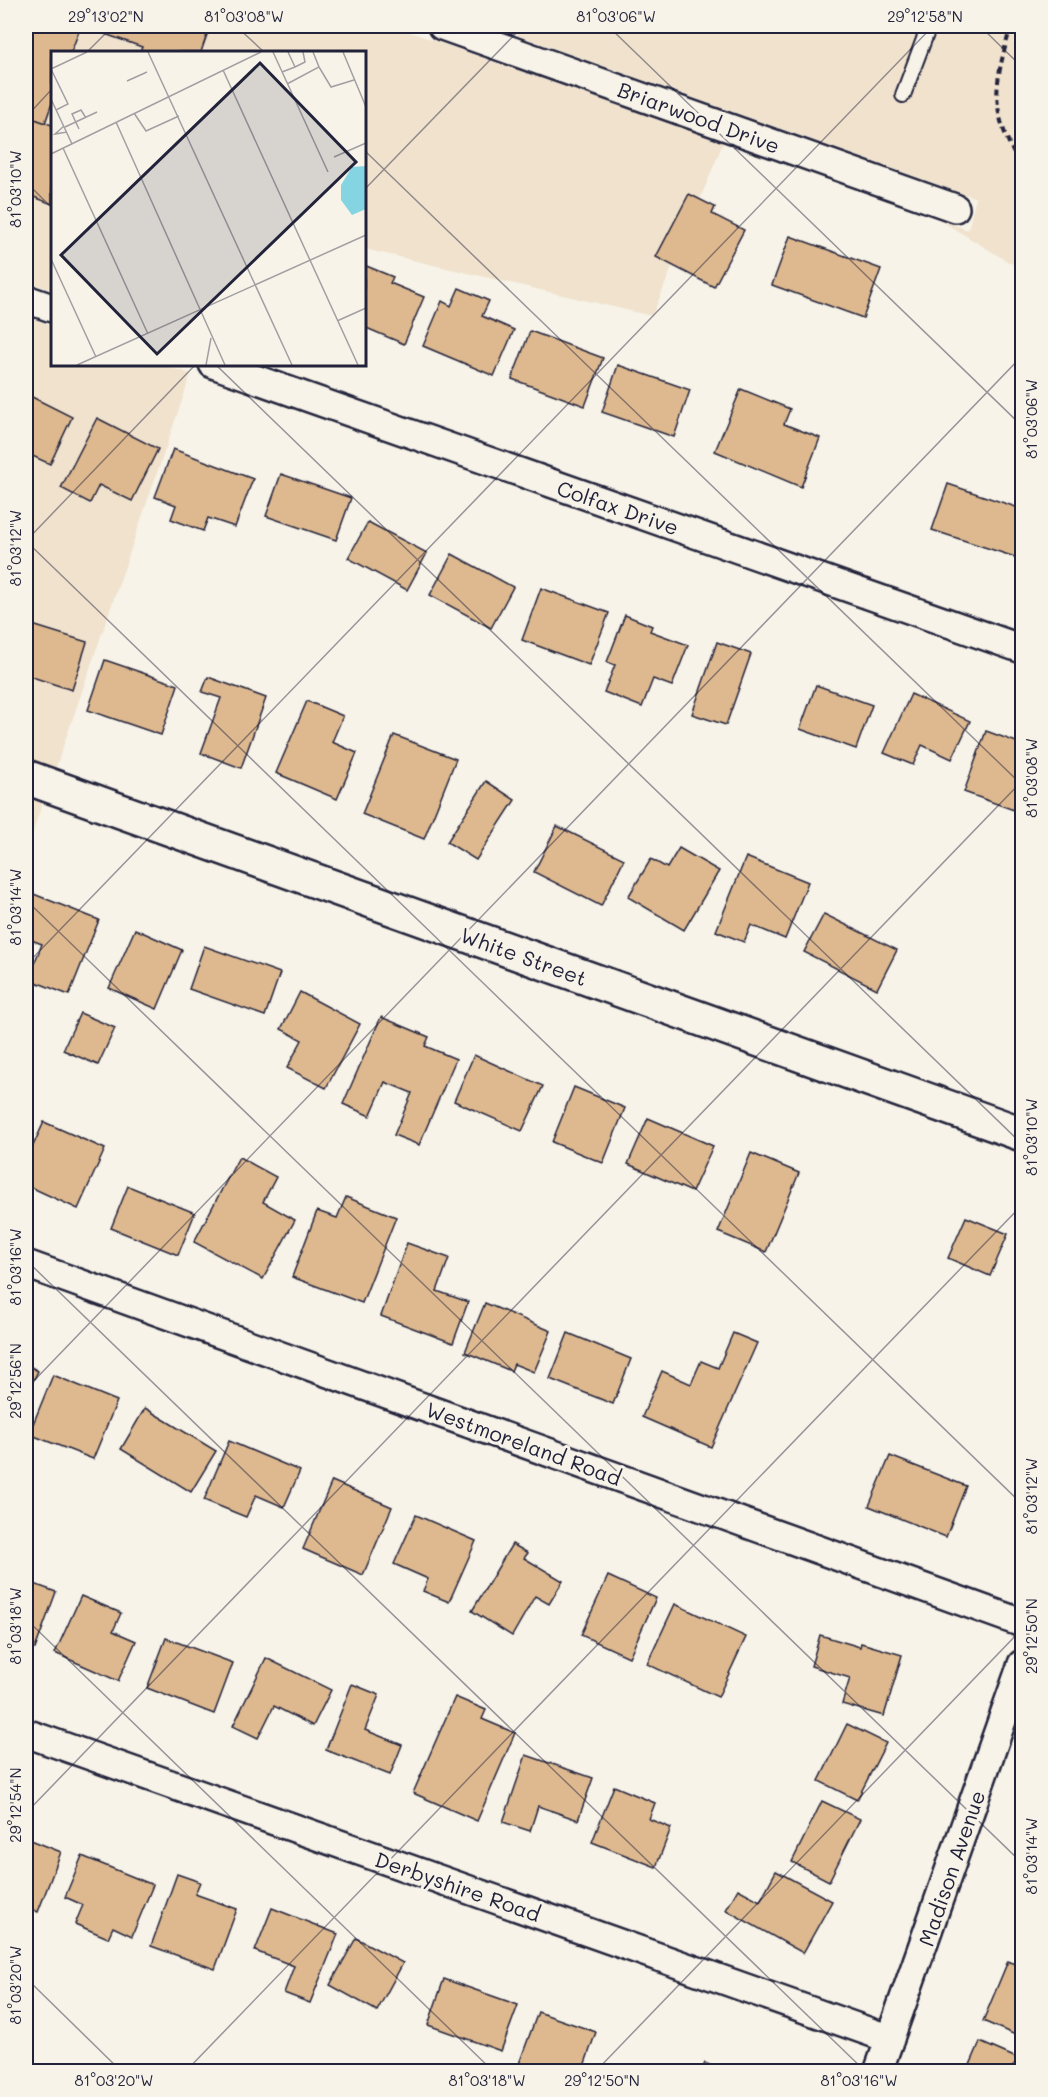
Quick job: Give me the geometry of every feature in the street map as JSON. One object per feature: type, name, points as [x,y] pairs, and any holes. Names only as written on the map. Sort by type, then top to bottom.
[{"type":"street","name":"Briarwood Drive","points":[[442,26],[955,208]]},
{"type":"street","points":[[26,299],[51,308]]},
{"type":"street","name":"Colfax Drive","points":[[219,366],[1023,650]]},
{"type":"street","name":"White Street","points":[[26,777],[1023,1134]]},
{"type":"street","name":"Westmoreland Road","points":[[26,1263],[1023,1623]]},
{"type":"street","name":"Madison Avenue","points":[[878,2072],[1023,1664]]},
{"type":"street","name":"Derbyshire Road","points":[[26,1733],[890,2039]]},
{"type":"lane","points":[[903,95],[929,26]]},
{"type":"path","points":[[1011,26],[998,70],[996,106],[1007,142],[1023,169]]},
{"type":"shaded area","points":[[26,26],[393,26],[723,143],[652,316],[366,249],[366,51],[51,51],[51,290],[26,281]]},
{"type":"shaded area","points":[[492,26],[1022,26],[1022,270],[938,219],[968,230],[976,198]]},
{"type":"shaded area","points":[[26,316],[51,326],[51,366],[166,366],[191,374],[55,770],[26,760]]},
{"type":"shaded area","points":[[26,795],[43,801],[26,853]]},
{"type":"building","points":[[26,26],[81,26],[71,51],[51,51],[51,106],[45,123],[26,116]]},
{"type":"building","points":[[82,26],[210,26],[201,51],[140,51],[142,47]]},
{"type":"building","points":[[26,116],[51,125],[51,204],[26,194]]},
{"type":"building","points":[[689,194],[715,207],[712,214],[744,230],[714,287],[656,257]]},
{"type":"building","points":[[790,236],[881,269],[863,318],[772,285]]},
{"type":"building","points":[[366,266],[393,277],[390,283],[424,297],[404,344],[366,328]]},
{"type":"building","points":[[459,288],[489,301],[482,316],[514,330],[494,376],[423,346],[442,301],[451,306]]},
{"type":"building","points":[[530,331],[603,358],[585,406],[512,379]]},
{"type":"building","points":[[618,365],[690,390],[674,437],[602,412]]},
{"type":"building","points":[[741,389],[790,409],[784,424],[820,438],[801,487],[715,451]]},
{"type":"building","points":[[26,394],[72,417],[50,464],[26,453]]},
{"type":"building","points":[[97,418],[158,449],[132,501],[99,485],[90,503],[61,488]]},
{"type":"building","points":[[173,449],[253,479],[235,527],[208,518],[203,531],[171,519],[176,505],[155,497]]},
{"type":"building","points":[[281,474],[351,498],[336,540],[266,516]]},
{"type":"building","points":[[948,484],[1022,509],[1022,536],[1015,557],[932,530]]},
{"type":"building","points":[[368,522],[427,553],[407,590],[348,558]]},
{"type":"building","points":[[452,554],[513,587],[491,628],[430,595]]},
{"type":"building","points":[[541,588],[609,613],[589,665],[522,640]]},
{"type":"building","points":[[625,615],[652,626],[650,631],[688,645],[672,686],[653,679],[642,707],[604,692],[615,665],[607,662]]},
{"type":"building","points":[[26,623],[87,642],[72,690],[26,675]]},
{"type":"building","points":[[717,642],[751,654],[726,725],[692,714]]},
{"type":"building","points":[[105,660],[178,685],[161,735],[88,710]]},
{"type":"building","points":[[208,677],[266,698],[241,768],[201,753],[221,698],[202,692]]},
{"type":"building","points":[[816,685],[872,705],[856,749],[800,729]]},
{"type":"building","points":[[911,694],[970,721],[952,759],[922,745],[913,765],[884,753]]},
{"type":"building","points":[[307,701],[343,716],[332,742],[357,753],[337,799],[276,773]]},
{"type":"building","points":[[986,731],[1022,744],[1022,813],[964,792]]},
{"type":"building","points":[[394,735],[456,759],[424,839],[362,814]]},
{"type":"building","points":[[486,781],[515,800],[476,860],[447,842]]},
{"type":"building","points":[[557,826],[624,859],[601,906],[534,872]]},
{"type":"building","points":[[679,848],[719,871],[684,930],[628,897],[651,859],[667,868]]},
{"type":"building","points":[[746,857],[808,882],[785,939],[751,925],[744,942],[716,931]]},
{"type":"building","points":[[26,891],[99,920],[69,995],[28,979],[42,944],[26,938]]},
{"type":"building","points":[[824,914],[897,950],[877,989],[804,952]]},
{"type":"building","points":[[135,929],[182,950],[157,1009],[109,988]]},
{"type":"building","points":[[204,946],[280,973],[265,1016],[189,989]]},
{"type":"building","points":[[300,992],[360,1024],[326,1088],[287,1068],[302,1040],[281,1029]]},
{"type":"building","points":[[80,1013],[115,1028],[98,1065],[63,1050]]},
{"type":"building","points":[[381,1017],[429,1037],[425,1046],[456,1059],[419,1145],[394,1135],[412,1093],[385,1082],[370,1116],[343,1104]]},
{"type":"building","points":[[474,1055],[543,1086],[522,1131],[454,1101]]},
{"type":"building","points":[[26,1069],[32,1072],[26,1084]]},
{"type":"building","points":[[574,1087],[625,1108],[603,1163],[552,1142]]},
{"type":"building","points":[[648,1118],[713,1146],[692,1192],[628,1164]]},
{"type":"building","points":[[44,1122],[105,1149],[78,1209],[26,1185],[26,1161]]},
{"type":"building","points":[[751,1153],[799,1173],[766,1252],[718,1232]]},
{"type":"building","points":[[239,1157],[276,1177],[263,1202],[295,1220],[263,1279],[194,1242]]},
{"type":"building","points":[[128,1186],[195,1213],[178,1255],[111,1228]]},
{"type":"building","points":[[346,1197],[396,1217],[362,1303],[292,1277],[317,1211],[337,1218]]},
{"type":"building","points":[[966,1217],[1008,1234],[990,1276],[948,1258]]},
{"type":"building","points":[[407,1243],[449,1258],[437,1291],[468,1302],[453,1343],[381,1316]]},
{"type":"building","points":[[485,1303],[551,1331],[534,1372],[514,1364],[511,1371],[465,1352]]},
{"type":"building","points":[[568,1333],[631,1359],[613,1404],[550,1379]]},
{"type":"building","points":[[733,1333],[757,1343],[711,1447],[642,1417],[662,1371],[691,1384],[701,1361],[718,1368]]},
{"type":"building","points":[[26,1364],[38,1371],[26,1395]]},
{"type":"building","points":[[53,1375],[117,1401],[93,1459],[29,1434]]},
{"type":"building","points":[[145,1408],[216,1451],[191,1492],[121,1449]]},
{"type":"building","points":[[229,1441],[300,1471],[284,1507],[256,1495],[246,1517],[204,1500]]},
{"type":"building","points":[[890,1456],[966,1486],[946,1537],[869,1506]]},
{"type":"building","points":[[332,1481],[392,1507],[363,1575],[303,1549]]},
{"type":"building","points":[[416,1515],[476,1541],[449,1602],[423,1591],[428,1579],[394,1564]]},
{"type":"building","points":[[512,1544],[528,1553],[524,1558],[563,1581],[549,1604],[535,1596],[512,1636],[472,1611]]},
{"type":"building","points":[[608,1576],[656,1598],[629,1657],[581,1635]]},
{"type":"building","points":[[26,1581],[56,1592],[35,1649],[26,1646]]},
{"type":"building","points":[[81,1596],[121,1613],[113,1631],[136,1641],[118,1681],[55,1653]]},
{"type":"building","points":[[675,1604],[746,1637],[718,1697],[647,1664]]},
{"type":"building","points":[[820,1635],[860,1647],[861,1643],[902,1655],[884,1716],[842,1704],[850,1678],[811,1666]]},
{"type":"building","points":[[166,1638],[233,1663],[214,1714],[147,1688]]},
{"type":"building","points":[[266,1658],[331,1690],[313,1726],[274,1706],[258,1738],[233,1726]]},
{"type":"building","points":[[352,1684],[379,1695],[365,1730],[402,1745],[390,1775],[326,1750]]},
{"type":"building","points":[[455,1697],[486,1710],[482,1719],[515,1733],[477,1821],[413,1793]]},
{"type":"building","points":[[847,1724],[886,1743],[857,1800],[819,1781]]},
{"type":"building","points":[[526,1755],[593,1778],[578,1820],[538,1806],[530,1831],[503,1822]]},
{"type":"building","points":[[614,1786],[655,1803],[649,1819],[671,1828],[656,1867],[592,1842]]},
{"type":"building","points":[[822,1801],[860,1819],[829,1881],[792,1862]]},
{"type":"building","points":[[26,1838],[61,1852],[38,1912],[26,1907]]},
{"type":"building","points":[[82,1856],[153,1885],[132,1936],[113,1927],[108,1938],[75,1924],[83,1905],[65,1897]]},
{"type":"building","points":[[776,1871],[832,1901],[803,1953],[726,1910],[738,1889],[760,1901]]},
{"type":"building","points":[[177,1874],[200,1882],[195,1894],[237,1909],[215,1969],[151,1946]]},
{"type":"building","points":[[272,1908],[338,1934],[310,2003],[284,1993],[294,1966],[255,1951]]},
{"type":"building","points":[[1022,1932],[1022,1952],[1016,1949]]},
{"type":"building","points":[[356,1938],[403,1963],[377,2011],[330,1985]]},
{"type":"building","points":[[1008,1961],[1022,1967],[1020,2037],[983,2021]]},
{"type":"building","points":[[444,1979],[518,2005],[501,2051],[428,2025]]},
{"type":"building","points":[[538,2012],[596,2032],[582,2072],[516,2072]]},
{"type":"building","points":[[980,2042],[1021,2060],[1016,2072],[967,2072]]},
{"type":"building","points":[[26,2062],[50,2072],[26,2072]]},
{"type":"building","points":[[705,2063],[724,2072],[701,2072]]}]
